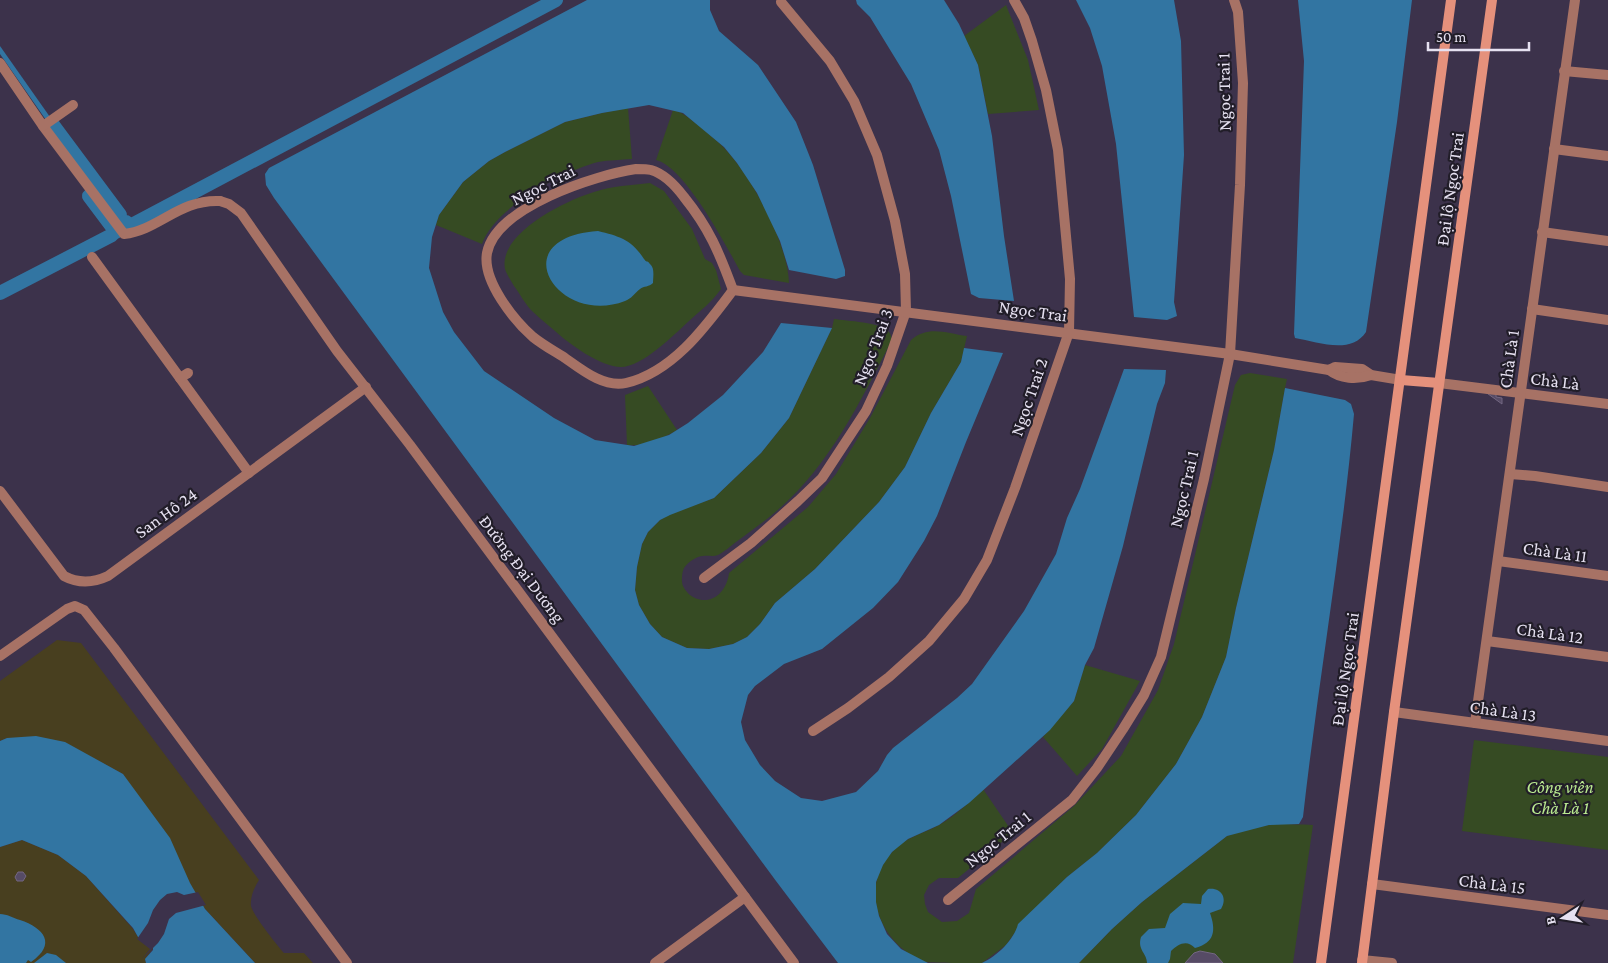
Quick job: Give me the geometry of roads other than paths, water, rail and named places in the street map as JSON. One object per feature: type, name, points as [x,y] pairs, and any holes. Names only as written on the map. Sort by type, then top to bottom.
[{"type":"main road","name":"Đại lộ Ngọc Trai","points":[[1321,963],[1451,0]]},
{"type":"main road","name":"Đại lộ Ngọc Trai","points":[[1362,962],[1394,712],[1492,0]]},
{"type":"main road","points":[[1401,380],[1439,383]]},
{"type":"street","name":"Ngọc Trai 2","points":[[813,731],[848,708],[889,677],[929,641],[964,599],[987,560],[1015,488],[1068,332],[1070,279],[1058,150],[1039,65],[1026,24],[1014,0]]},
{"type":"street","name":"Ngọc Trai 1","points":[[948,900],[1072,800],[1097,768],[1144,695],[1161,657],[1204,479],[1230,354],[1240,184],[1243,83],[1238,12],[1234,0]]},
{"type":"street","name":"Chà Là 1","points":[[1476,723],[1575,0]]},
{"type":"street","name":"Ngọc Trai 3","points":[[704,578],[751,543],[822,478],[866,411],[887,366],[906,311],[906,274],[878,155],[854,101],[830,61],[781,2]]},
{"type":"street","points":[[0,62],[43,126],[73,105]]},
{"type":"street","points":[[1564,71],[1608,75]]},
{"type":"street","name":"Đường Đại Dương","points":[[43,126],[124,234],[135,233],[185,207],[212,201],[229,204],[241,213],[337,350],[794,963]]},
{"type":"street","points":[[1554,149],[1608,156]]},
{"type":"street","name":"Ngọc Trai","points":[[650,169],[662,175],[676,186],[701,218],[720,254],[733,290],[711,320],[675,356],[659,368],[635,380],[614,384],[598,379],[582,370],[532,336],[494,289],[487,267],[487,253],[493,239],[502,227],[523,211],[551,195],[584,181],[614,172],[650,169]]},
{"type":"street","points":[[1542,232],[1608,241]]},
{"type":"street","points":[[92,257],[142,317],[206,406],[249,473]]},
{"type":"street","name":"Ngọc Trai","points":[[733,290],[1230,354],[1329,370],[1336,376],[1362,379],[1371,375],[1401,380]]},
{"type":"street","points":[[1532,309],[1608,320]]},
{"type":"street","name":"Chà Là","points":[[1439,383],[1608,404]]},
{"type":"street","name":"San Hô 24","points":[[0,491],[64,576],[72,580],[90,582],[99,580],[108,576],[366,387]]},
{"type":"street","points":[[1510,474],[1608,487]]},
{"type":"street","name":"Chà Là 11","points":[[1498,561],[1608,576]]},
{"type":"street","points":[[0,656],[67,609],[75,606],[84,610],[347,963]]},
{"type":"street","name":"Chà Là 12","points":[[1487,641],[1608,657]]},
{"type":"street","name":"Chà Là 13","points":[[1394,712],[1608,741]]},
{"type":"street","name":"Chà Là 15","points":[[1372,884],[1608,915]]},
{"type":"street","points":[[658,962],[745,897]]},
{"type":"street","points":[[1362,962],[1392,963]]},
{"type":"water","points":[[587,0],[710,0],[710,10],[719,31],[758,65],[796,122],[813,165],[845,270],[845,276],[836,279],[789,270],[780,241],[757,193],[724,147],[683,113],[649,105],[565,122],[505,152],[489,161],[463,182],[439,215],[432,237],[429,268],[443,312],[454,332],[484,371],[554,418],[595,440],[634,446],[669,435],[688,423],[723,395],[763,352],[781,323],[832,328],[789,418],[761,453],[714,498],[660,520],[648,532],[642,544],[635,590],[639,605],[650,624],[662,637],[687,648],[709,649],[733,644],[747,637],[760,624],[775,603],[815,569],[879,502],[905,467],[931,413],[961,362],[964,348],[1003,353],[937,516],[924,541],[898,582],[873,608],[822,649],[784,664],[755,686],[748,695],[741,722],[745,740],[760,765],[775,781],[801,798],[822,801],[856,792],[878,771],[893,748],[972,684],[1024,611],[1056,554],[1067,518],[1080,489],[1124,369],[1166,370],[1165,383],[1157,404],[1123,546],[1094,648],[1085,665],[1074,701],[1050,730],[969,803],[939,825],[908,839],[892,852],[883,865],[876,882],[876,902],[879,916],[887,934],[901,949],[928,963],[838,963],[266,185],[265,174],[269,168]]},
{"type":"water","points":[[856,0],[944,0],[959,24],[978,65],[992,136],[1014,301],[979,298],[971,294],[951,196],[939,150],[911,84],[870,17],[857,4]]},
{"type":"water","points":[[1076,0],[1174,0],[1181,41],[1184,155],[1174,302],[1177,316],[1167,320],[1134,317],[1116,144],[1102,66],[1090,28]]},
{"type":"water","points":[[1298,0],[1412,0],[1397,122],[1366,332],[1360,339],[1343,345],[1324,344],[1295,338],[1294,334],[1304,61]]},
{"type":"water","points":[[0,46],[50,117],[46,120],[0,54]]},
{"type":"water","points":[[598,231],[619,237],[635,247],[653,268],[653,283],[643,287],[625,301],[601,306],[579,302],[561,292],[550,278],[546,263],[552,249],[569,237]]},
{"type":"water","points":[[1285,388],[1345,400],[1351,404],[1354,414],[1343,515],[1303,817],[1299,824],[1269,825],[1227,836],[1142,902],[1079,963],[982,963],[1004,947],[1013,936],[1018,924],[1136,815],[1176,764],[1202,717],[1226,657],[1274,450]]},
{"type":"water","points":[[36,736],[65,742],[123,774],[170,838],[190,883],[205,909],[255,963],[146,963],[145,959],[153,948],[138,937],[133,928],[86,876],[58,855],[22,840],[0,847],[0,741],[7,738]]},
{"type":"water","points":[[1208,889],[1220,892],[1224,901],[1221,909],[1210,913],[1213,930],[1207,943],[1195,948],[1186,943],[1177,946],[1171,951],[1168,963],[1147,963],[1140,945],[1141,937],[1149,929],[1165,928],[1170,914],[1183,903],[1201,904],[1202,896]]},
{"type":"water","points":[[0,914],[28,923],[41,932],[44,937],[44,949],[31,962],[28,960],[26,963],[0,963]]},
{"type":"water","points":[[47,953],[56,955],[66,963],[34,963]]},
{"type":"waterway","points":[[126,222],[130,226],[556,0]]},
{"type":"waterway","points":[[53,125],[120,215]]},
{"type":"waterway","points":[[89,196],[116,232]]},
{"type":"waterway","points":[[0,293],[112,235]]},
{"type":"park label","name":"Công viên Chà Là 1","points":[[1560,798]]}]
